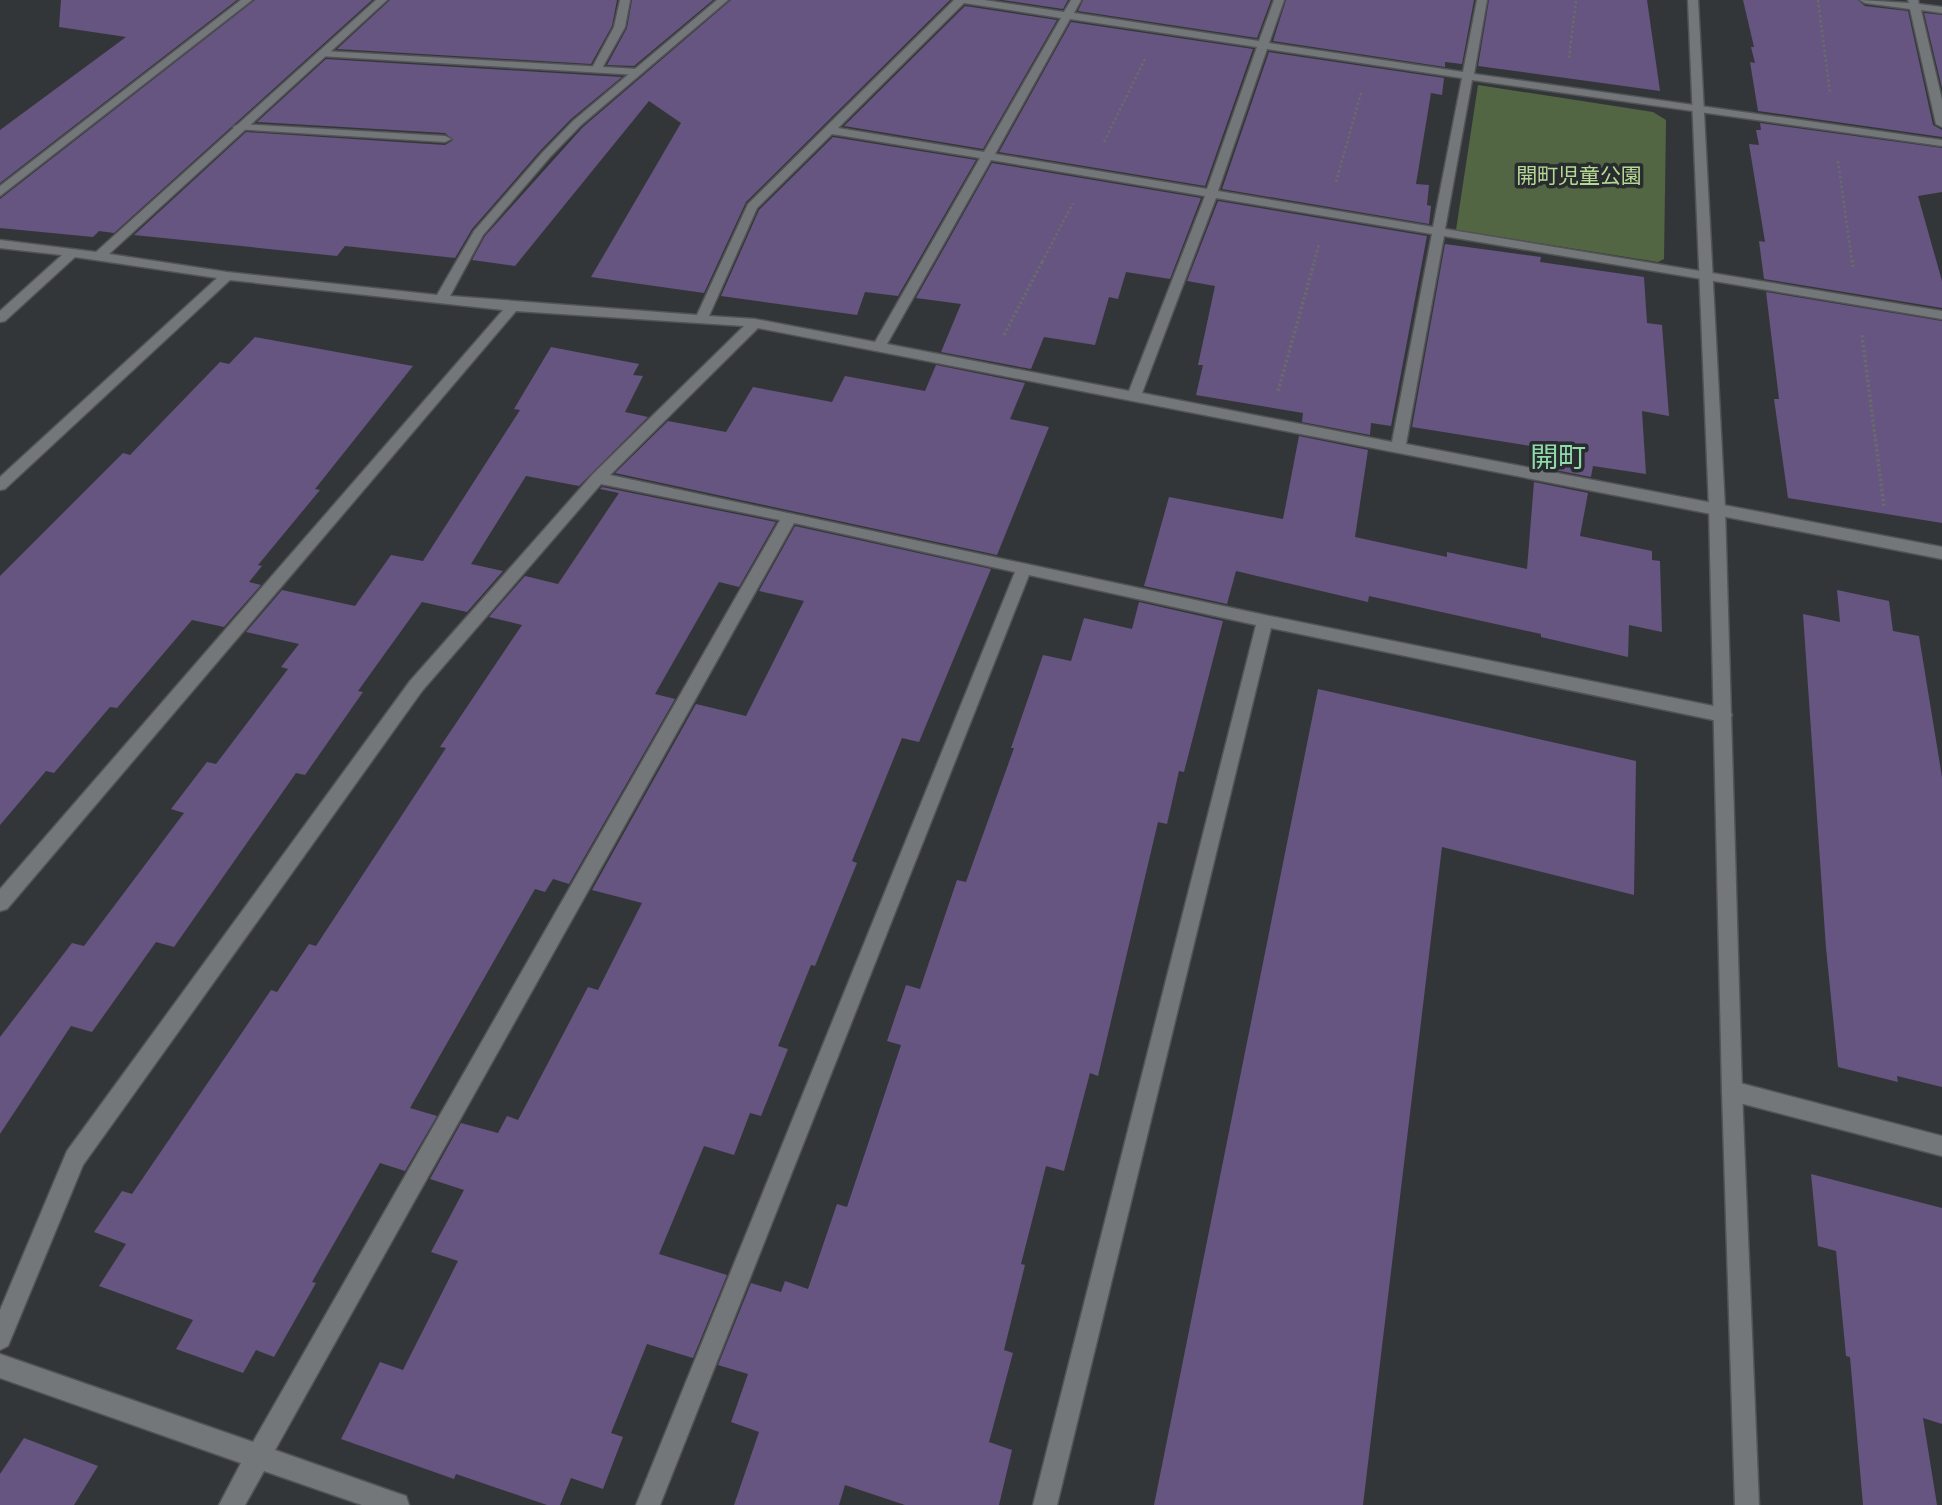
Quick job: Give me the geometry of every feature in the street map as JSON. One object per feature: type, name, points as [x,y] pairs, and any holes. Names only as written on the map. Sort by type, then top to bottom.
[{"type":"street","points":[[0,192],[247,0]]},
{"type":"street","points":[[99,256],[382,0]]},
{"type":"street","points":[[597,68],[616,33],[625,8],[625,0]]},
{"type":"street","points":[[442,298],[478,234],[545,155],[576,123],[723,0]]},
{"type":"street","points":[[701,320],[752,207],[962,0],[1699,110],[1942,143]]},
{"type":"street","points":[[879,347],[1076,0]]},
{"type":"street","points":[[1133,396],[1211,195],[1279,0]]},
{"type":"street","points":[[1398,447],[1482,0]]},
{"type":"street","points":[[1693,0],[1717,508],[1732,1091],[1747,1505]]},
{"type":"street","points":[[1865,0],[1913,3],[1942,10]]},
{"type":"street","points":[[1913,3],[1942,124]]},
{"type":"street","points":[[324,54],[638,72]]},
{"type":"street","points":[[239,127],[445,139]]},
{"type":"street","points":[[831,130],[1942,315]]},
{"type":"street","points":[[0,244],[228,276],[513,307],[755,323],[1942,553]]},
{"type":"street","points":[[0,318],[71,254]]},
{"type":"street","points":[[0,485],[228,276]]},
{"type":"street","points":[[0,904],[513,307]]},
{"type":"street","points":[[0,1338],[75,1158],[416,686],[598,478],[755,323]]},
{"type":"street","points":[[598,478],[790,517],[1265,621],[1723,715]]},
{"type":"street","points":[[231,1505],[790,517]]},
{"type":"street","points":[[648,1505],[1024,568]]},
{"type":"street","points":[[1045,1505],[1265,621]]},
{"type":"street","points":[[1732,1091],[1942,1146]]},
{"type":"street","points":[[0,1366],[397,1505]]},
{"type":"path","points":[[1566,90],[1576,0]]},
{"type":"path","points":[[1818,0],[1888,542]]},
{"type":"green space","name":"開町児童公園","points":[[1478,85],[1653,112],[1666,120],[1664,259],[1658,262],[1456,230]]},
{"type":"building","points":[[61,0],[237,0],[0,183],[0,130],[126,37],[59,27]]},
{"type":"building","points":[[255,0],[372,0],[114,233],[99,231],[93,237],[0,228],[0,199]]},
{"type":"building","points":[[390,0],[617,0],[612,26],[591,64],[337,49]]},
{"type":"building","points":[[632,0],[713,0],[634,66],[607,65],[627,28]]},
{"type":"building","points":[[731,0],[950,0],[746,202],[704,293],[591,277],[681,123],[649,101],[515,266],[472,260],[485,236],[583,127]]},
{"type":"building","points":[[1002,0],[1068,0],[1063,9]]},
{"type":"building","points":[[1083,0],[1271,0],[1257,38],[1078,11]]},
{"type":"building","points":[[1286,0],[1474,0],[1462,64],[1445,62],[1445,67],[1273,41]]},
{"type":"building","points":[[1489,0],[1647,0],[1660,91],[1478,66]]},
{"type":"building","points":[[1743,0],[1858,0],[1865,6],[1908,11],[1933,125],[1942,130],[1942,137],[1758,111],[1750,62],[1755,63],[1751,47],[1754,47]]},
{"type":"building","points":[[965,6],[1057,20],[983,149],[844,126]]},
{"type":"building","points":[[1924,13],[1942,15],[1942,88]]},
{"type":"building","points":[[1071,22],[1253,49],[1205,186],[999,152]]},
{"type":"building","points":[[1269,52],[1444,78],[1442,95],[1431,93],[1416,184],[1429,185],[1429,224],[1222,189]]},
{"type":"building","points":[[326,59],[622,77],[571,119],[540,151],[472,229],[455,258],[345,246],[337,256],[134,235],[246,132],[445,145],[453,140],[445,133],[257,122]]},
{"type":"building","points":[[1760,123],[1942,148],[1942,192],[1918,196],[1942,281],[1942,308],[1764,279],[1759,241],[1765,242],[1749,144],[1759,145],[1756,130],[1761,130]]},
{"type":"building","points":[[833,137],[976,160],[898,296],[865,292],[857,315],[721,296],[759,210]]},
{"type":"building","points":[[992,163],[1201,198],[1170,279],[1126,272],[1118,299],[1109,297],[1095,345],[1044,337],[1031,369],[941,352],[961,304],[916,298]]},
{"type":"building","points":[[1218,201],[1427,236],[1391,426],[1371,423],[1370,435],[1302,422],[1303,413],[1196,395],[1203,365],[1198,365],[1215,286],[1187,281]]},
{"type":"building","points":[[1445,244],[1541,257],[1540,262],[1644,277],[1647,323],[1662,325],[1669,416],[1642,411],[1646,474],[1593,466],[1591,477],[1535,466],[1537,447],[1412,427]]},
{"type":"building","points":[[1766,292],[1942,321],[1942,523],[1788,498],[1774,399],[1779,399]]},
{"type":"building","points":[[255,337],[413,366],[315,489],[320,490],[258,565],[262,566],[249,582],[261,585],[224,627],[192,620],[117,708],[110,707],[54,773],[46,771],[0,825],[0,576],[123,453],[130,455],[220,362],[229,364]]},
{"type":"building","points":[[551,347],[639,364],[633,375],[643,376],[625,412],[648,417],[579,486],[526,476],[471,564],[503,571],[467,612],[422,602],[358,691],[363,692],[305,775],[296,773],[174,947],[156,942],[92,1032],[71,1026],[0,1134],[0,1037],[72,943],[84,946],[184,813],[171,809],[207,762],[216,764],[288,669],[281,667],[299,644],[246,632],[282,590],[355,606],[391,555],[423,561],[520,410],[514,409]]},
{"type":"building","points":[[936,365],[1025,383],[1010,419],[1049,427],[997,555],[615,473],[668,421],[726,432],[753,387],[832,402],[845,376],[925,391]]},
{"type":"building","points":[[1299,436],[1368,450],[1355,537],[1447,557],[1447,552],[1527,569],[1534,482],[1588,493],[1580,536],[1652,551],[1652,560],[1660,561],[1662,632],[1629,625],[1628,657],[1541,637],[1541,634],[1369,596],[1368,602],[1236,571],[1227,604],[1144,586],[1169,497],[1283,519]]},
{"type":"building","points":[[602,487],[776,522],[739,587],[719,582],[655,694],[675,699],[569,884],[553,879],[545,892],[535,889],[410,1108],[437,1116],[405,1171],[380,1163],[312,1282],[316,1283],[274,1357],[256,1350],[243,1373],[176,1349],[193,1320],[99,1286],[126,1244],[94,1232],[122,1191],[132,1194],[271,990],[277,992],[309,944],[316,946],[446,748],[440,747],[522,625],[489,617],[525,576],[558,584],[619,493],[600,489]]},
{"type":"building","points":[[795,526],[991,569],[919,742],[902,738],[852,861],[857,863],[815,966],[811,965],[778,1046],[788,1049],[761,1116],[750,1113],[734,1155],[704,1146],[659,1254],[727,1275],[693,1358],[647,1344],[611,1433],[623,1437],[603,1489],[571,1478],[560,1505],[547,1505],[456,1474],[454,1479],[341,1439],[380,1362],[403,1370],[458,1261],[431,1252],[464,1190],[430,1179],[461,1123],[498,1133],[507,1116],[518,1120],[588,987],[598,990],[642,903],[592,890],[696,704],[746,716],[804,601],[759,591]]},
{"type":"building","points":[[1837,590],[1889,601],[1893,631],[1919,636],[1942,777],[1942,1087],[1897,1076],[1898,1082],[1838,1067],[1826,948],[1803,614],[1840,622]]},
{"type":"building","points":[[1139,602],[1223,621],[1184,772],[1179,771],[1167,824],[1158,822],[1098,1076],[1090,1073],[1064,1171],[1046,1166],[1021,1264],[1025,1265],[1004,1350],[1013,1353],[989,1442],[1012,1450],[999,1505],[905,1505],[845,1485],[839,1505],[734,1505],[759,1432],[731,1422],[748,1374],[718,1365],[751,1283],[781,1292],[785,1281],[808,1289],[837,1204],[847,1207],[901,1045],[887,1041],[906,985],[920,989],[957,880],[966,882],[1014,748],[1011,748],[1043,655],[1071,661],[1084,618],[1132,629]]},
{"type":"building","points":[[1318,689],[1636,761],[1634,895],[1442,847],[1363,1505],[1154,1505]]},
{"type":"building","points":[[1811,1174],[1942,1208],[1942,1424],[1923,1418],[1937,1505],[1863,1505],[1850,1357],[1846,1356],[1836,1251],[1818,1246]]},
{"type":"building","points":[[24,1438],[98,1466],[74,1505],[0,1505],[0,1474]]},
{"type":"district","name":"開町","points":[[1558,457]]}]
